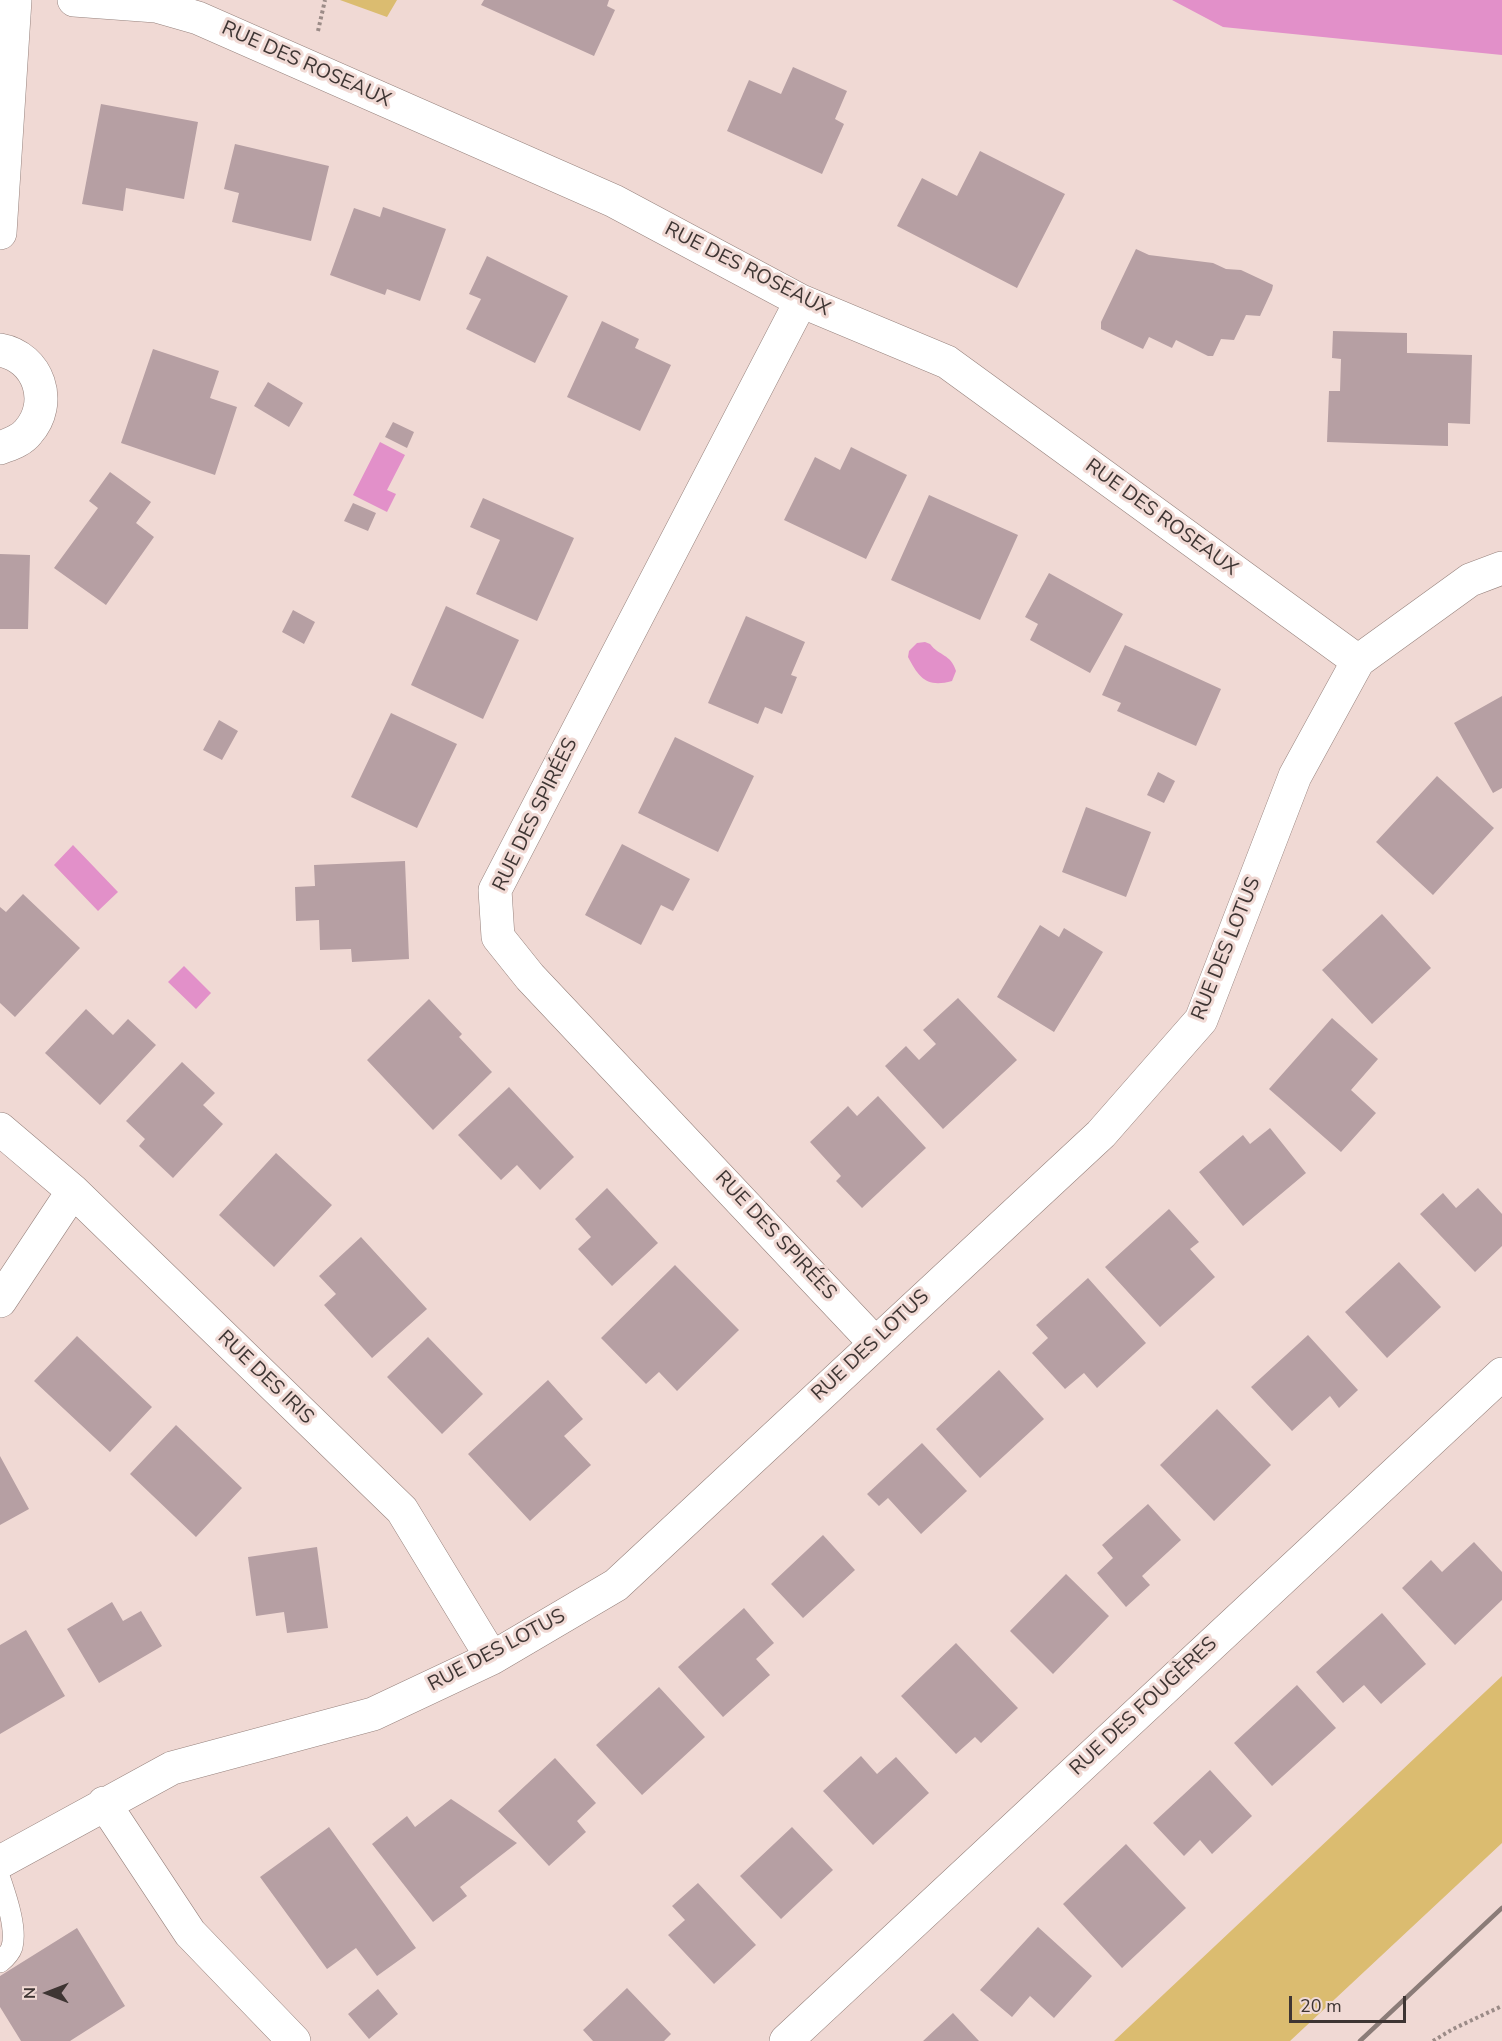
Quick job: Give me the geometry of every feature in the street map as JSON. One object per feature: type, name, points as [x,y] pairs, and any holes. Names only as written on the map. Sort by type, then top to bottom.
[{"type":"street","points":[[0,233],[15,0]]},
{"type":"street","name":"RUE DES ROSEAUX","points":[[75,0],[156,6],[198,18],[614,201],[801,300],[947,362],[1358,661]]},
{"type":"street","name":"RUE DES SPIRÉES","points":[[801,300],[495,890],[498,937],[530,977],[875,1342]]},
{"type":"street","points":[[0,350],[9,351],[24,360],[35,373],[40,385],[42,402],[38,420],[27,434],[0,448]]},
{"type":"street","name":"RUE DES LOTUS","points":[[0,1862],[104,1803],[172,1768],[373,1714],[492,1658],[616,1585],[1101,1134],[1201,1020],[1295,776],[1358,661],[1470,580],[1502,568]]},
{"type":"street","name":"RUE DES IRIS","points":[[0,1129],[73,1191],[402,1510],[492,1658]]},
{"type":"street","points":[[0,1301],[73,1191]]},
{"type":"street","name":"RUE DES FOUGÈRES","points":[[786,2041],[1502,1374]]},
{"type":"street","points":[[104,1803],[190,1933],[294,2041]]},
{"type":"lane","points":[[0,1879],[8,1904],[12,1936],[12,1946],[0,1962]]},
{"type":"path","points":[[1433,2041],[1502,2006]]},
{"type":"shaded area","points":[[340,0],[397,0],[387,17]]},
{"type":"shaded area","points":[[1172,0],[1502,0],[1502,55],[1223,27]]},
{"type":"shaded area","points":[[380,442],[405,455],[387,490],[396,494],[387,512],[353,495]]},
{"type":"shaded area","points":[[925,642],[954,665],[956,671],[952,681],[930,682],[916,671],[908,657],[909,651],[917,643]]},
{"type":"shaded area","points":[[73,845],[118,892],[98,911],[54,865]]},
{"type":"shaded area","points":[[184,966],[211,993],[196,1009],[168,982]]},
{"type":"shaded area","points":[[1502,1676],[1502,1843],[1290,2041],[1114,2041]]},
{"type":"building","points":[[484,0],[609,0],[607,6],[615,10],[594,56],[481,5]]},
{"type":"building","points":[[793,67],[847,91],[835,119],[844,124],[822,174],[727,131],[749,80],[781,94]]},
{"type":"building","points":[[101,104],[198,122],[184,199],[126,188],[123,211],[82,204]]},
{"type":"building","points":[[235,144],[329,166],[311,241],[232,222],[239,193],[224,189]]},
{"type":"building","points":[[980,151],[1065,194],[1017,288],[897,226],[922,178],[957,196]]},
{"type":"building","points":[[383,207],[446,229],[420,301],[387,289],[385,295],[330,275],[354,208],[380,217]]},
{"type":"building","points":[[1136,249],[1149,255],[1213,263],[1226,269],[1241,270],[1273,285],[1272,290],[1260,316],[1246,315],[1234,340],[1221,339],[1213,356],[1208,356],[1176,340],[1172,348],[1149,337],[1143,349],[1101,329],[1101,322]]},
{"type":"building","points":[[487,256],[568,296],[535,363],[466,329],[481,299],[469,294]]},
{"type":"building","points":[[602,321],[639,339],[635,348],[671,365],[640,431],[567,397]]},
{"type":"building","points":[[1333,331],[1407,333],[1407,353],[1472,355],[1470,424],[1448,423],[1448,446],[1327,442],[1329,391],[1340,391],[1341,359],[1332,358]]},
{"type":"building","points":[[153,349],[219,371],[210,398],[237,407],[215,475],[121,443]]},
{"type":"building","points":[[268,382],[303,403],[289,427],[254,406]]},
{"type":"building","points":[[393,422],[414,432],[407,448],[385,437]]},
{"type":"building","points":[[851,447],[907,475],[866,559],[784,520],[815,457],[840,470]]},
{"type":"building","points":[[110,472],[151,502],[136,523],[154,537],[106,605],[54,568],[98,508],[89,501]]},
{"type":"building","points":[[929,495],[1018,535],[980,620],[891,580]]},
{"type":"building","points":[[483,498],[574,538],[537,621],[476,594],[500,540],[470,527]]},
{"type":"building","points":[[353,503],[376,513],[368,531],[344,521]]},
{"type":"building","points":[[0,554],[30,555],[28,629],[0,629]]},
{"type":"building","points":[[1049,573],[1123,614],[1090,673],[1030,640],[1038,624],[1025,617]]},
{"type":"building","points":[[446,606],[519,640],[483,719],[411,685]]},
{"type":"building","points":[[293,610],[315,622],[304,644],[282,632]]},
{"type":"building","points":[[746,616],[805,642],[791,675],[797,677],[782,714],[765,707],[758,724],[708,703]]},
{"type":"building","points":[[1125,645],[1221,689],[1196,746],[1117,711],[1121,703],[1102,695]]},
{"type":"building","points":[[1502,696],[1502,788],[1493,793],[1454,723]]},
{"type":"building","points":[[391,713],[457,744],[417,828],[351,797]]},
{"type":"building","points":[[219,720],[238,731],[222,760],[203,750]]},
{"type":"building","points":[[675,737],[754,776],[718,852],[638,813]]},
{"type":"building","points":[[1158,772],[1175,781],[1164,803],[1147,795]]},
{"type":"building","points":[[1437,776],[1494,828],[1433,895],[1376,842]]},
{"type":"building","points":[[1086,807],[1151,832],[1126,897],[1062,872]]},
{"type":"building","points":[[622,844],[690,879],[673,911],[661,905],[641,945],[585,915]]},
{"type":"building","points":[[405,861],[409,959],[352,962],[351,949],[320,950],[319,920],[296,921],[295,887],[315,886],[314,865]]},
{"type":"building","points":[[23,894],[80,948],[15,1017],[0,1003],[0,907],[6,912]]},
{"type":"building","points":[[1382,914],[1431,968],[1372,1024],[1322,970]]},
{"type":"building","points":[[1040,925],[1059,937],[1064,928],[1103,952],[1054,1032],[997,997]]},
{"type":"building","points":[[958,998],[1017,1060],[943,1129],[885,1066],[906,1046],[919,1060],[936,1044],[923,1030]]},
{"type":"building","points":[[429,999],[462,1034],[459,1037],[492,1072],[433,1130],[367,1060]]},
{"type":"building","points":[[86,1009],[113,1035],[128,1019],[156,1045],[100,1105],[45,1053]]},
{"type":"building","points":[[1332,1018],[1378,1059],[1351,1090],[1376,1113],[1341,1152],[1269,1089]]},
{"type":"building","points":[[182,1062],[215,1093],[203,1105],[223,1124],[173,1178],[139,1146],[145,1139],[126,1121]]},
{"type":"building","points":[[509,1087],[574,1157],[540,1190],[517,1165],[501,1180],[458,1135]]},
{"type":"building","points":[[878,1096],[926,1148],[862,1208],[836,1181],[841,1176],[810,1142],[848,1106],[857,1116]]},
{"type":"building","points":[[1270,1128],[1306,1173],[1243,1226],[1199,1172],[1243,1135],[1250,1144]]},
{"type":"building","points":[[276,1153],[332,1205],[274,1267],[219,1215]]},
{"type":"building","points":[[607,1188],[658,1243],[612,1286],[578,1249],[591,1237],[575,1219]]},
{"type":"building","points":[[1478,1188],[1502,1214],[1502,1246],[1475,1272],[1420,1214],[1443,1193],[1456,1208]]},
{"type":"building","points":[[1169,1209],[1199,1242],[1190,1249],[1215,1277],[1160,1327],[1105,1267]]},
{"type":"building","points":[[361,1237],[427,1309],[372,1358],[324,1305],[336,1294],[319,1276]]},
{"type":"building","points":[[1399,1262],[1441,1307],[1387,1358],[1345,1312]]},
{"type":"building","points":[[675,1265],[739,1330],[677,1391],[659,1372],[646,1384],[601,1338]]},
{"type":"building","points":[[1088,1278],[1146,1343],[1097,1388],[1084,1373],[1065,1389],[1032,1353],[1048,1338],[1036,1325]]},
{"type":"building","points":[[1308,1335],[1358,1390],[1339,1408],[1330,1396],[1292,1431],[1251,1387]]},
{"type":"building","points":[[77,1336],[152,1407],[110,1452],[34,1381]]},
{"type":"building","points":[[428,1337],[483,1394],[442,1434],[387,1377]]},
{"type":"building","points":[[999,1370],[1044,1419],[980,1478],[936,1429]]},
{"type":"building","points":[[548,1380],[583,1419],[564,1436],[591,1465],[530,1521],[468,1454]]},
{"type":"building","points":[[1217,1409],[1271,1465],[1214,1521],[1160,1465]]},
{"type":"building","points":[[176,1425],[242,1488],[196,1537],[130,1474]]},
{"type":"building","points":[[922,1443],[967,1491],[921,1534],[888,1498],[879,1506],[867,1494]]},
{"type":"building","points":[[0,1456],[29,1509],[0,1525]]},
{"type":"building","points":[[1148,1504],[1181,1540],[1142,1576],[1150,1585],[1126,1607],[1097,1573],[1113,1558],[1102,1545]]},
{"type":"building","points":[[823,1535],[855,1570],[803,1618],[771,1584]]},
{"type":"building","points":[[1474,1542],[1502,1572],[1502,1600],[1455,1645],[1402,1588],[1431,1560],[1442,1572]]},
{"type":"building","points":[[317,1547],[328,1628],[287,1633],[284,1612],[256,1616],[248,1557]]},
{"type":"building","points":[[1066,1574],[1109,1616],[1053,1674],[1010,1631]]},
{"type":"building","points":[[112,1602],[123,1621],[141,1611],[162,1646],[99,1683],[67,1629]]},
{"type":"building","points":[[744,1608],[774,1643],[756,1659],[770,1675],[723,1717],[678,1667]]},
{"type":"building","points":[[1382,1613],[1426,1664],[1381,1704],[1364,1685],[1343,1703],[1316,1672]]},
{"type":"building","points":[[26,1630],[65,1696],[0,1734],[0,1645]]},
{"type":"building","points":[[956,1643],[1018,1708],[981,1743],[975,1737],[956,1754],[901,1696]]},
{"type":"building","points":[[1297,1685],[1336,1728],[1272,1786],[1234,1743]]},
{"type":"building","points":[[659,1687],[705,1737],[642,1795],[596,1745]]},
{"type":"building","points":[[861,1756],[877,1774],[896,1757],[929,1793],[873,1845],[823,1791]]},
{"type":"building","points":[[555,1758],[596,1803],[577,1821],[586,1832],[549,1866],[498,1811]]},
{"type":"building","points":[[1210,1770],[1252,1816],[1212,1854],[1200,1840],[1184,1856],[1153,1823]]},
{"type":"building","points":[[451,1799],[517,1843],[460,1887],[467,1896],[433,1922],[372,1844],[407,1816],[415,1827]]},
{"type":"building","points":[[329,1827],[416,1948],[377,1976],[356,1948],[327,1969],[260,1877]]},
{"type":"building","points":[[792,1827],[833,1870],[781,1919],[740,1876]]},
{"type":"building","points":[[1126,1844],[1186,1908],[1122,1968],[1063,1904]]},
{"type":"building","points":[[698,1883],[756,1945],[714,1984],[668,1935],[685,1920],[672,1906]]},
{"type":"building","points":[[1038,1927],[1092,1976],[1054,2018],[1030,1996],[1012,2017],[980,1990]]},
{"type":"building","points":[[77,1928],[125,2006],[70,2041],[21,2041],[0,2007],[0,1976]]},
{"type":"building","points":[[627,1988],[671,2034],[664,2041],[593,2041],[583,2030]]},
{"type":"building","points":[[378,1989],[398,2014],[369,2039],[348,2014]]},
{"type":"building","points":[[953,2013],[979,2041],[923,2041]]},
{"type":"railway","points":[[1360,2041],[1502,1908]]}]
